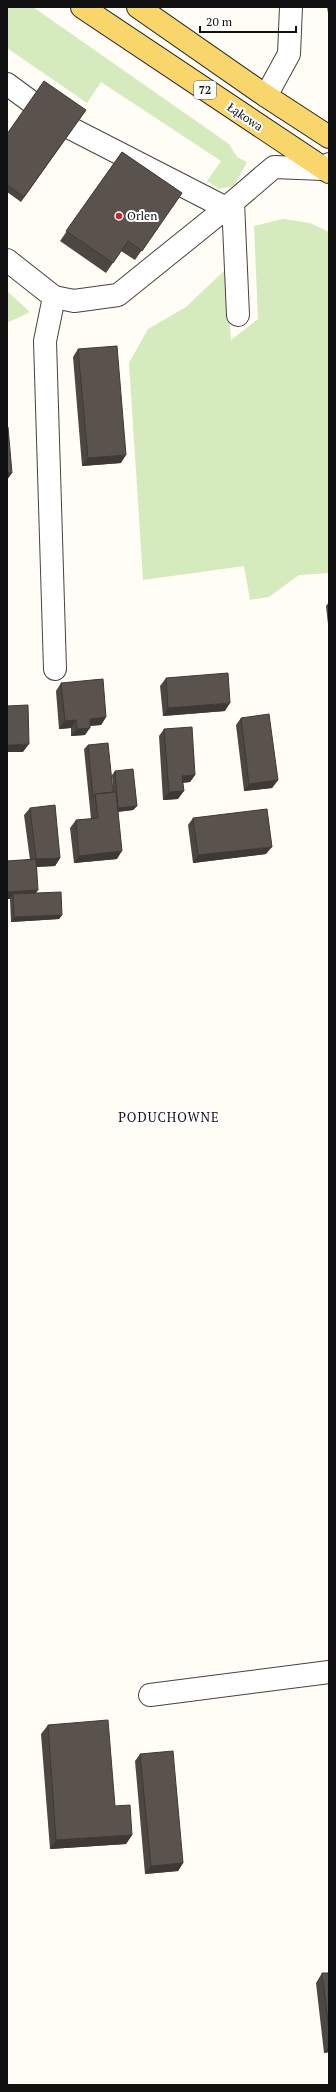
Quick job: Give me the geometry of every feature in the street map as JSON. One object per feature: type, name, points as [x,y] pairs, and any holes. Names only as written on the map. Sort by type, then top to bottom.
[{"type":"main road","name":"Łąkowa","points":[[82,7],[327,168]]},
{"type":"main road","name":"72","points":[[138,7],[266,96],[329,136]]},
{"type":"lane","points":[[266,96],[289,54],[290,7]]},
{"type":"lane","points":[[7,84],[30,101]]},
{"type":"lane","points":[[72,129],[229,205]]},
{"type":"lane","points":[[7,260],[54,297],[74,301],[118,294],[274,167],[327,168]]},
{"type":"lane","points":[[229,205],[238,315]]},
{"type":"lane","points":[[54,297],[45,341],[55,669]]},
{"type":"lane","points":[[150,1695],[329,1672]]},
{"type":"green space","points":[[7,7],[33,7],[229,144],[237,157],[247,162],[234,186],[219,189],[207,181],[221,161],[101,82],[87,103],[7,48]]},
{"type":"green space","points":[[283,219],[310,223],[329,232],[329,573],[299,575],[269,597],[250,600],[244,566],[143,580],[129,363],[148,329],[186,307],[225,270],[231,340],[258,319],[254,226]]},
{"type":"green space","points":[[7,291],[30,312],[7,323]]},
{"type":"building","points":[[44,81],[86,110],[24,197],[7,185],[7,134]]},
{"type":"building","points":[[122,152],[182,193],[142,251],[128,241],[113,263],[66,231]]},
{"type":"building","points":[[117,346],[126,455],[88,458],[78,349]]},
{"type":"building","points":[[8,427],[12,473],[7,473]]},
{"type":"building","points":[[228,673],[230,703],[168,708],[166,678]]},
{"type":"building","points":[[103,679],[106,717],[90,719],[90,728],[77,729],[76,720],[65,721],[61,683]]},
{"type":"building","points":[[28,705],[29,744],[7,745],[7,706]]},
{"type":"building","points":[[269,714],[278,780],[249,784],[241,718]]},
{"type":"building","points":[[192,727],[195,775],[182,776],[184,791],[169,792],[164,729]]},
{"type":"building","points":[[108,743],[113,792],[95,794],[93,797],[88,745]]},
{"type":"building","points":[[133,769],[137,806],[118,808],[115,771]]},
{"type":"building","points":[[116,792],[122,851],[79,856],[76,820],[98,818],[95,794]]},
{"type":"building","points":[[55,805],[60,858],[36,859],[30,808]]},
{"type":"building","points":[[267,809],[272,847],[198,855],[193,818]]},
{"type":"building","points":[[36,859],[38,890],[7,892],[7,861]]},
{"type":"building","points":[[61,892],[62,915],[14,917],[13,894]]},
{"type":"building","points":[[108,1720],[115,1806],[130,1805],[132,1835],[56,1840],[48,1725]]},
{"type":"building","points":[[173,1751],[183,1863],[151,1866],[140,1754]]},
{"type":"building","points":[[322,1973],[329,1973],[329,2030]]},
{"type":"place","name":"Orlen","points":[[119,216]]},
{"type":"district","name":"PODUCHOWNE","points":[[169,1117]]}]
